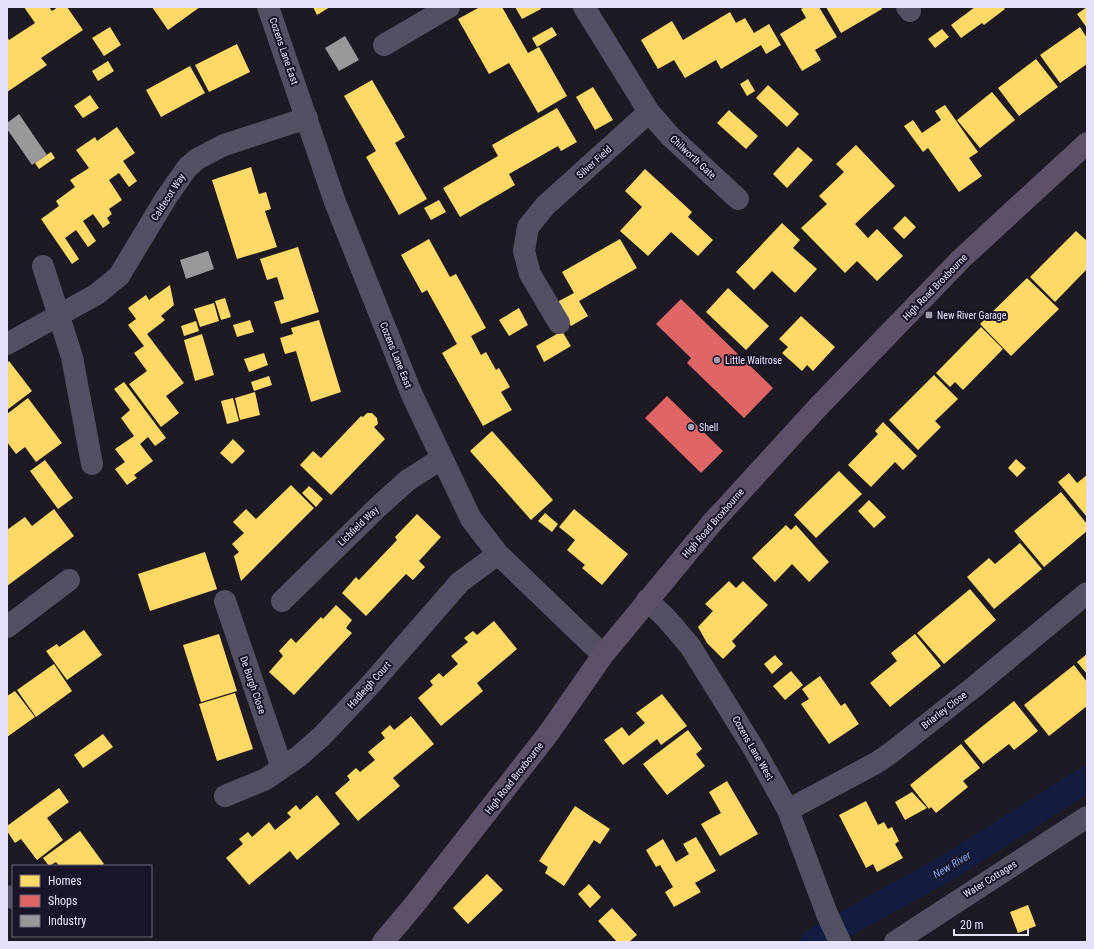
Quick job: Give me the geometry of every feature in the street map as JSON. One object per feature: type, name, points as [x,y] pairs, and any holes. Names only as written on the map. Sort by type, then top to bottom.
[{"type":"main road","name":"High Road Broxbourne","points":[[383,942],[406,916],[548,734],[603,656],[647,600],[711,524],[819,406],[962,259],[1087,143]]},
{"type":"street","name":"Cozens Lane East","points":[[268,7],[335,202],[412,395],[471,519],[498,554],[603,656]]},
{"type":"street","points":[[384,45],[449,7]]},
{"type":"street","points":[[584,7],[649,112]]},
{"type":"street","name":"Chilworth Gate","points":[[649,112],[670,136],[738,199]]},
{"type":"street","name":"Silver Field","points":[[559,323],[530,274],[524,251],[528,227],[545,206],[649,112]]},
{"type":"street","name":"Caldecot Way","points":[[7,344],[97,294],[119,276],[166,198],[187,168],[197,159],[224,145],[307,118]]},
{"type":"street","points":[[43,266],[72,357],[92,464]]},
{"type":"street","name":"Lichfield Way","points":[[282,602],[379,506],[408,480],[442,459]]},
{"type":"street","name":"Hadleigh Court","points":[[225,796],[266,779],[298,757],[322,736],[372,683],[460,582],[498,554]]},
{"type":"street","points":[[7,627],[69,580]]},
{"type":"street","name":"Briarley Close","points":[[788,810],[876,763],[892,752],[974,687],[1087,592]]},
{"type":"street","name":"Cozens Lane West","points":[[647,600],[666,618],[690,646],[754,749],[788,810],[827,914],[840,942]]},
{"type":"street","name":"De Burgh Close","points":[[225,602],[282,768]]},
{"type":"street","name":"Water Cottages","points":[[895,942],[1087,817]]},
{"type":"building: Homes","points":[[24,7],[49,7],[52,11],[58,7],[67,7],[83,30],[41,58],[47,65],[7,92],[7,37],[9,40],[35,23]]},
{"type":"building: Homes","points":[[152,7],[200,7],[168,30]]},
{"type":"building: Homes","points":[[313,7],[330,7],[317,15]]},
{"type":"building: Homes","points":[[480,7],[502,7],[528,53],[539,47],[567,96],[538,113],[509,63],[489,74],[458,19]]},
{"type":"building: Homes","points":[[515,7],[540,7],[541,9],[522,19]]},
{"type":"building: Homes","points":[[805,7],[819,7],[837,37],[815,50],[821,60],[802,71],[780,34],[806,18],[801,9]]},
{"type":"building: Homes","points":[[826,7],[881,7],[882,9],[841,33]]},
{"type":"building: Homes","points":[[975,7],[1003,7],[1005,9],[984,25],[982,23],[961,38],[951,25]]},
{"type":"building: Homes","points":[[1087,7],[1087,28],[1077,14]]},
{"type":"building: Homes","points":[[730,12],[736,23],[745,18],[754,33],[769,24],[781,45],[766,54],[761,45],[721,69],[716,60],[685,78],[674,60],[658,69],[641,40],[672,21],[683,40]]},
{"type":"building: Homes","points":[[110,27],[121,45],[104,56],[92,38]]},
{"type":"building: Homes","points":[[552,27],[557,35],[537,47],[532,38]]},
{"type":"building: Homes","points":[[1080,27],[1087,38],[1087,64],[1060,83],[1040,55]]},
{"type":"building: Homes","points":[[942,29],[949,37],[935,48],[928,39]]},
{"type":"building: Homes","points":[[237,44],[250,72],[209,92],[195,65]]},
{"type":"building: Homes","points":[[1036,59],[1058,87],[1019,116],[998,88]]},
{"type":"building: Homes","points":[[108,61],[114,71],[98,81],[92,71]]},
{"type":"building: Homes","points":[[190,66],[205,93],[161,117],[146,90]]},
{"type":"building: Homes","points":[[748,79],[755,91],[747,96],[740,84]]},
{"type":"building: Homes","points":[[372,80],[405,137],[395,143],[427,199],[399,215],[366,157],[376,151],[344,96]]},
{"type":"building: Homes","points":[[768,85],[799,114],[787,127],[756,98]]},
{"type":"building: Homes","points":[[593,87],[613,120],[595,130],[576,97]]},
{"type":"building: Homes","points":[[992,92],[1015,120],[980,148],[957,120]]},
{"type":"building: Homes","points":[[90,95],[99,108],[83,118],[74,106]]},
{"type":"building: Homes","points":[[945,105],[978,152],[969,158],[982,176],[959,192],[928,148],[923,152],[904,126],[913,120],[922,133],[941,120],[935,111]]},
{"type":"building: Homes","points":[[557,108],[577,142],[561,151],[558,146],[509,174],[515,185],[460,217],[443,188],[498,156],[492,145]]},
{"type":"building: Homes","points":[[729,110],[758,136],[746,149],[717,123]]},
{"type":"building: Homes","points":[[117,127],[135,153],[123,161],[137,181],[129,187],[119,173],[109,180],[122,200],[109,209],[112,214],[107,218],[110,223],[103,228],[93,214],[83,221],[96,241],[88,247],[76,230],[65,238],[79,259],[72,264],[41,219],[59,206],[56,201],[75,187],[70,180],[89,168],[76,150],[95,137],[97,141]]},
{"type":"building: Homes","points":[[856,145],[895,186],[855,224],[868,238],[877,229],[903,256],[877,281],[857,261],[845,273],[801,228],[827,204],[819,196],[844,172],[836,164]]},
{"type":"building: Homes","points":[[798,147],[813,160],[787,188],[773,174]]},
{"type":"building: Homes","points":[[51,152],[55,158],[39,169],[35,163]]},
{"type":"building: Homes","points":[[251,167],[259,194],[266,192],[271,209],[265,211],[277,247],[237,259],[212,180]]},
{"type":"building: Homes","points":[[645,169],[692,212],[688,217],[713,240],[698,256],[671,232],[648,256],[620,231],[642,207],[625,191]]},
{"type":"building: Homes","points":[[439,200],[446,212],[431,220],[424,208]]},
{"type":"building: Homes","points":[[905,216],[916,227],[904,239],[893,228]]},
{"type":"building: Homes","points":[[782,223],[800,240],[793,248],[817,269],[795,293],[772,271],[754,290],[736,272]]},
{"type":"building: Homes","points":[[1076,231],[1087,241],[1087,269],[1055,302],[1030,277]]},
{"type":"building: Homes","points":[[429,239],[450,277],[456,274],[486,328],[471,336],[481,355],[486,352],[496,370],[499,368],[510,387],[501,392],[512,410],[483,426],[442,353],[457,344],[427,290],[422,293],[401,255]]},
{"type":"building: Homes","points":[[620,239],[637,268],[579,301],[588,316],[571,326],[557,302],[574,293],[562,272]]},
{"type":"building: Homes","points":[[298,247],[319,312],[281,324],[274,302],[284,299],[277,277],[267,280],[260,259]]},
{"type":"building: Homes","points":[[1027,278],[1059,309],[1011,356],[980,324]]},
{"type":"building: Homes","points":[[170,285],[174,305],[161,316],[165,320],[147,334],[184,383],[166,396],[179,413],[161,427],[129,384],[147,371],[134,353],[144,346],[128,325],[136,319],[128,308],[146,295],[149,300]]},
{"type":"building: Homes","points":[[728,288],[769,326],[746,350],[706,312]]},
{"type":"building: Homes","points":[[225,298],[231,317],[221,320],[215,301]]},
{"type":"building: Homes","points":[[214,303],[219,321],[200,327],[194,309]]},
{"type":"building: Homes","points":[[519,308],[528,325],[509,336],[499,320]]},
{"type":"building: Homes","points":[[801,316],[835,347],[813,371],[807,365],[802,371],[782,353],[788,347],[779,339]]},
{"type":"building: Homes","points":[[250,320],[254,332],[237,337],[233,325]]},
{"type":"building: Homes","points":[[319,320],[341,392],[311,402],[296,351],[285,354],[280,338],[293,334],[291,328]]},
{"type":"building: Homes","points":[[196,321],[199,331],[184,336],[181,326]]},
{"type":"building: Homes","points":[[981,327],[1003,349],[963,390],[955,382],[950,387],[936,373]]},
{"type":"building: Homes","points":[[562,331],[571,346],[544,362],[536,346]]},
{"type":"building: Homes","points":[[202,334],[214,375],[195,381],[184,340]]},
{"type":"building: Homes","points":[[264,353],[268,365],[249,372],[244,359]]},
{"type":"building: Homes","points":[[9,361],[32,391],[7,410],[7,363]]},
{"type":"building: Homes","points":[[934,375],[958,399],[935,421],[941,427],[918,450],[889,420]]},
{"type":"building: Homes","points":[[269,376],[272,385],[254,391],[251,382]]},
{"type":"building: Homes","points":[[124,382],[166,438],[155,446],[148,437],[140,444],[153,461],[134,475],[137,478],[127,485],[115,469],[125,462],[115,449],[134,436],[121,418],[130,410],[114,389]]},
{"type":"building: Homes","points":[[255,392],[260,415],[240,420],[235,398]]},
{"type":"building: Homes","points":[[28,398],[62,443],[36,462],[25,447],[16,454],[7,442],[7,414]]},
{"type":"building: Homes","points":[[233,398],[239,421],[227,424],[221,401]]},
{"type":"building: Homes","points":[[367,413],[372,413],[377,418],[378,424],[374,427],[385,439],[331,495],[300,465],[313,451],[321,458],[361,416],[363,417]]},
{"type":"building: Homes","points":[[883,422],[917,456],[903,470],[895,462],[871,487],[848,465],[878,434],[875,431]]},
{"type":"building: Homes","points":[[492,431],[553,500],[531,520],[470,451]]},
{"type":"building: Homes","points":[[233,439],[245,451],[232,464],[220,453]]},
{"type":"building: Homes","points":[[1016,459],[1026,468],[1017,477],[1008,468]]},
{"type":"building: Homes","points":[[45,460],[73,498],[58,509],[30,471]]},
{"type":"building: Homes","points":[[839,471],[862,494],[816,538],[794,515]]},
{"type":"building: Homes","points":[[1069,473],[1077,483],[1087,475],[1087,517],[1058,482]]},
{"type":"building: Homes","points":[[291,485],[314,508],[241,581],[234,556],[239,552],[232,544],[244,533],[233,522],[246,509],[256,519]]},
{"type":"building: Homes","points":[[309,486],[323,499],[316,507],[302,493]]},
{"type":"building: Homes","points":[[1061,492],[1087,524],[1087,531],[1044,567],[1014,531]]},
{"type":"building: Homes","points":[[869,500],[886,517],[874,528],[858,511]]},
{"type":"building: Homes","points":[[54,509],[74,536],[7,586],[7,530],[25,517],[32,526]]},
{"type":"building: Homes","points":[[574,509],[628,554],[602,585],[582,568],[585,565],[567,550],[575,540],[559,527]]},
{"type":"building: Homes","points":[[545,513],[558,524],[552,532],[538,521]]},
{"type":"building: Homes","points":[[417,514],[441,537],[419,561],[425,567],[413,580],[406,574],[366,616],[342,593],[356,577],[359,580],[397,540],[395,537]]},
{"type":"building: Homes","points":[[786,525],[791,530],[796,525],[829,562],[809,582],[792,564],[775,582],[752,558]]},
{"type":"building: Homes","points":[[1020,543],[1042,569],[994,609],[967,577],[989,558],[995,564]]},
{"type":"building: Homes","points":[[205,552],[217,589],[150,611],[138,574]]},
{"type":"building: Homes","points":[[729,581],[736,588],[743,581],[768,605],[732,641],[736,646],[723,659],[707,643],[698,627],[713,611],[705,604]]},
{"type":"building: Homes","points":[[970,589],[996,620],[944,664],[917,633]]},
{"type":"building: Homes","points":[[336,605],[352,620],[346,628],[352,633],[294,695],[269,672],[283,656],[279,651],[291,638],[296,643],[321,617],[323,619]]},
{"type":"building: Homes","points":[[494,621],[517,649],[477,683],[483,691],[441,726],[418,698],[433,685],[430,681],[439,673],[443,677],[458,664],[451,656],[468,642],[464,638],[473,631],[477,635]]},
{"type":"building: Homes","points":[[84,630],[102,655],[67,680],[46,651],[57,644],[59,647]]},
{"type":"building: Homes","points":[[219,634],[237,691],[201,702],[183,645]]},
{"type":"building: Homes","points":[[915,634],[941,666],[890,707],[870,683],[897,661],[891,653]]},
{"type":"building: Homes","points":[[1087,654],[1087,674],[1077,662]]},
{"type":"building: Homes","points":[[775,655],[783,664],[772,674],[764,664]]},
{"type":"building: Homes","points":[[54,664],[72,691],[36,717],[17,690]]},
{"type":"building: Homes","points":[[1074,665],[1087,682],[1087,706],[1049,736],[1024,705]]},
{"type":"building: Homes","points":[[791,671],[803,685],[785,700],[773,686]]},
{"type":"building: Homes","points":[[820,676],[841,706],[845,703],[859,724],[829,744],[801,704],[809,699],[802,689]]},
{"type":"building: Homes","points":[[15,691],[35,717],[7,737],[7,696]]},
{"type":"building: Homes","points":[[235,693],[253,749],[217,761],[199,704]]},
{"type":"building: Homes","points":[[662,694],[687,726],[661,745],[657,739],[623,765],[604,740],[622,727],[629,736],[645,723],[636,713]]},
{"type":"building: Homes","points":[[1014,701],[1038,731],[1014,750],[1009,744],[983,764],[964,741]]},
{"type":"building: Homes","points":[[411,716],[434,744],[393,778],[400,786],[358,821],[335,793],[350,780],[347,776],[356,768],[360,772],[375,760],[368,752],[385,738],[381,733],[390,725],[394,730]]},
{"type":"building: Homes","points":[[688,730],[702,749],[696,754],[705,766],[667,795],[643,764]]},
{"type":"building: Homes","points":[[103,734],[113,747],[83,768],[74,755]]},
{"type":"building: Homes","points":[[961,744],[980,768],[963,781],[968,787],[936,813],[931,807],[929,809],[910,785]]},
{"type":"building: Homes","points":[[727,781],[758,834],[720,856],[701,824],[721,813],[709,792]]},
{"type":"building: Homes","points":[[59,788],[69,802],[47,818],[63,840],[37,860],[21,839],[15,843],[7,831],[7,826]]},
{"type":"building: Homes","points":[[912,792],[927,808],[905,820],[895,802]]},
{"type":"building: Homes","points":[[317,795],[340,824],[297,860],[290,851],[249,885],[226,858],[243,844],[239,839],[248,832],[252,837],[269,822],[275,830],[291,817],[287,813],[296,805],[300,810]]},
{"type":"building: Homes","points":[[866,801],[878,825],[884,822],[888,829],[892,827],[899,841],[895,844],[903,858],[877,872],[873,864],[866,868],[839,815]]},
{"type":"building: Homes","points":[[575,806],[610,829],[600,844],[594,840],[564,886],[545,873],[548,867],[539,861]]},
{"type":"building: Homes","points":[[80,831],[104,864],[58,865],[56,862],[48,865],[43,858]]},
{"type":"building: Homes","points":[[696,837],[716,871],[695,883],[701,892],[674,907],[665,892],[673,887],[660,865],[656,867],[646,850],[663,839],[676,862],[689,854],[683,844]]},
{"type":"building: Homes","points":[[487,874],[503,890],[468,924],[453,908]]},
{"type":"building: Homes","points":[[589,884],[601,897],[590,908],[578,894]]},
{"type":"building: Homes","points":[[1028,905],[1036,926],[1018,933],[1010,912]]},
{"type":"building: Homes","points":[[612,908],[637,935],[629,942],[617,942],[598,921]]},
{"type":"building: Shops","name":"Little Waitrose","points":[[681,299],[773,388],[744,418],[687,363],[691,358],[656,324]]},
{"type":"building: Shops","points":[[667,396],[723,451],[701,473],[645,418]]},
{"type":"building: Industry","points":[[345,36],[359,60],[339,71],[325,48]]},
{"type":"building: Industry","points":[[19,114],[47,155],[32,165],[7,129],[7,123]]},
{"type":"building: Industry","points":[[208,251],[214,269],[186,279],[180,260]]},
{"type":"waterway","name":"New River","points":[[813,942],[947,868],[1087,779]]},
{"type":"place","name":"New River Garage","points":[[929,315]]},
{"type":"place","name":"Little Waitrose","points":[[717,360]]},
{"type":"place","name":"Shell","points":[[691,427]]}]
